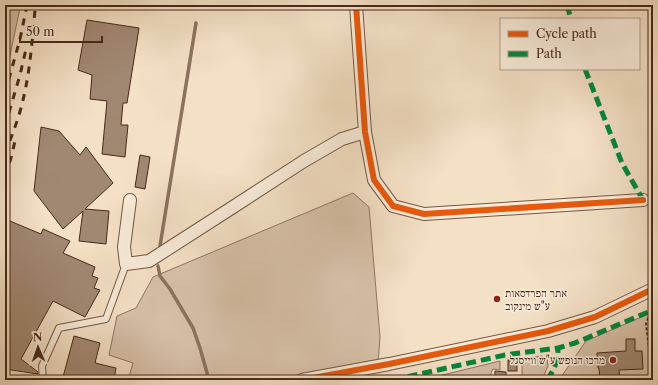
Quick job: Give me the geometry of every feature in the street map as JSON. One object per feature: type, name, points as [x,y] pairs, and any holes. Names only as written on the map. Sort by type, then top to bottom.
[{"type":"street","points":[[356,5],[365,132],[374,180],[393,206],[424,214],[643,200]]},
{"type":"street","points":[[130,200],[124,247],[126,264],[149,261],[304,161],[342,139],[365,132]]},
{"type":"street","points":[[302,380],[396,363],[548,331],[595,317],[653,289]]},
{"type":"lane","points":[[43,380],[42,366],[60,328],[106,319],[126,264]]},
{"type":"path","points":[[653,315],[648,316],[646,324],[653,380]]},
{"type":"shaded area","points":[[20,8],[8,65],[5,76],[5,11]]},
{"type":"shaded area","points":[[353,193],[369,207],[380,337],[378,364],[284,380],[128,380],[133,363],[109,355],[117,316],[136,308],[153,277]]},
{"type":"shaded area","name":"מרכז הנופש ע\"ש ווייסגל","points":[[653,312],[653,380],[559,380],[586,341]]},
{"type":"shaded area","points":[[542,356],[547,359],[548,366],[542,380],[511,380],[511,378],[522,377],[522,361],[533,357]]},
{"type":"shaded area","points":[[500,361],[500,370],[493,369],[491,373],[492,380],[422,380]]},
{"type":"building","points":[[87,20],[139,28],[127,103],[123,103],[121,125],[128,125],[125,157],[102,154],[107,101],[90,99],[92,75],[78,70]]},
{"type":"building","points":[[41,127],[59,131],[80,155],[86,147],[113,183],[85,209],[109,211],[106,244],[79,241],[83,211],[63,229],[34,191]]},
{"type":"building","points":[[140,155],[150,157],[145,189],[135,187]]},
{"type":"building","points":[[5,219],[41,234],[43,229],[70,241],[63,253],[95,267],[92,276],[98,278],[94,288],[100,290],[85,317],[53,301],[21,359],[38,372],[38,374],[5,369]]},
{"type":"building","points":[[74,336],[100,343],[95,363],[116,368],[114,380],[73,380],[63,377]]},
{"type":"building","points":[[626,339],[635,339],[635,351],[642,351],[643,369],[619,370],[620,380],[600,380],[597,353],[626,351]]},
{"type":"building","points":[[508,360],[517,360],[517,371],[508,371]]},
{"type":"building","points":[[495,371],[506,372],[506,380],[495,380]]},
{"type":"waterway","points":[[160,246],[196,23]]},
{"type":"waterway","points":[[158,266],[160,276],[170,289],[193,328],[209,380]]},
{"type":"railway","points":[[5,93],[20,39],[27,5]]},
{"type":"railway","points":[[5,154],[25,92],[35,10]]},
{"type":"railway","points":[[5,126],[26,49]]},
{"type":"railway","points":[[5,176],[15,141]]},
{"type":"marked path","points":[[567,5],[571,18]]},
{"type":"marked path","points":[[585,70],[622,163],[643,200]]},
{"type":"marked path","points":[[393,380],[505,355],[558,348],[575,343],[653,310]]},
{"type":"marked path","points":[[547,380],[556,365],[558,348]]},
{"type":"cycle path","points":[[356,5],[365,132],[374,180],[393,206],[424,214],[643,200]]},
{"type":"cycle path","points":[[302,380],[389,364],[548,331],[595,317],[653,289]]},
{"type":"place","name":"אתר הפרדסאות ע\"ש מינקוב","points":[[497,299]]},
{"type":"place","name":"מרכז הנופש ע\"ש ווייסגל","points":[[613,360]]}]
